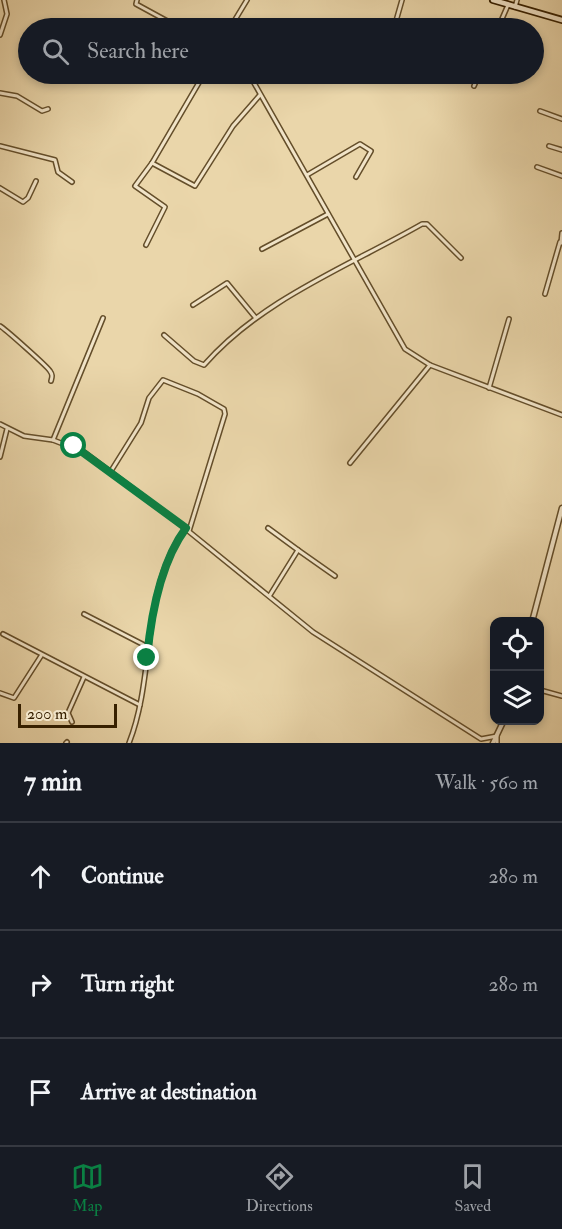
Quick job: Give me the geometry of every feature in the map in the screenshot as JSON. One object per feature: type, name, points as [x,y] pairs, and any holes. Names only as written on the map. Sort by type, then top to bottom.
[{"type":"main road","points":[[493,0],[562,20]]},
{"type":"street","points":[[0,35],[7,14],[4,0]]},
{"type":"street","points":[[137,0],[136,4],[162,18]]},
{"type":"street","points":[[236,18],[248,0]]},
{"type":"street","points":[[397,18],[402,0]]},
{"type":"street","points":[[515,7],[517,0]]},
{"type":"street","points":[[502,18],[508,4]]},
{"type":"street","points":[[146,245],[165,209],[135,187],[152,163],[198,84]]},
{"type":"street","points":[[254,84],[402,346],[414,357],[430,365],[562,415]]},
{"type":"street","points":[[0,93],[17,96],[42,111],[48,109]]},
{"type":"street","points":[[152,163],[195,186],[232,126],[260,95]]},
{"type":"street","points":[[540,111],[562,119]]},
{"type":"street","points":[[307,175],[360,144],[371,151],[356,177]]},
{"type":"street","points":[[0,146],[55,160],[58,172],[72,182]]},
{"type":"street","points":[[549,146],[562,150]]},
{"type":"street","points":[[537,167],[562,176]]},
{"type":"street","points":[[0,188],[23,202],[28,198],[36,181]]},
{"type":"street","points":[[262,249],[328,214]]},
{"type":"street","points":[[164,335],[194,361],[204,364],[222,344],[255,317],[424,223],[461,258]]},
{"type":"street","points":[[545,294],[562,233]]},
{"type":"street","points":[[193,305],[226,282],[255,317]]},
{"type":"street","points":[[53,440],[104,318]]},
{"type":"street","points":[[489,388],[509,320]]},
{"type":"street","points":[[0,326],[11,331],[14,339],[49,369],[51,381]]},
{"type":"street","points":[[350,463],[430,365]]},
{"type":"street","points":[[110,471],[141,423],[149,398],[164,380],[198,394],[224,409],[218,443],[187,530],[178,540],[160,586],[140,705],[129,743]]},
{"type":"street","points":[[0,424],[24,436],[74,446],[187,530],[313,632],[482,741],[497,736]]},
{"type":"street","points":[[0,457],[8,429]]},
{"type":"street","points":[[533,617],[562,508]]},
{"type":"street","points":[[268,528],[335,576]]},
{"type":"street","points":[[270,595],[298,550]]},
{"type":"street","points":[[84,614],[148,647]]},
{"type":"street","points":[[3,634],[41,656],[140,705]]},
{"type":"street","points":[[0,693],[14,698],[41,656]]},
{"type":"street","points":[[72,722],[68,713],[84,677]]},
{"type":"street","points":[[544,691],[562,696]]},
{"type":"street","points":[[495,743],[502,725]]},
{"type":"route","points":[[74,446],[186,528],[178,540],[160,586],[147,658]]}]
